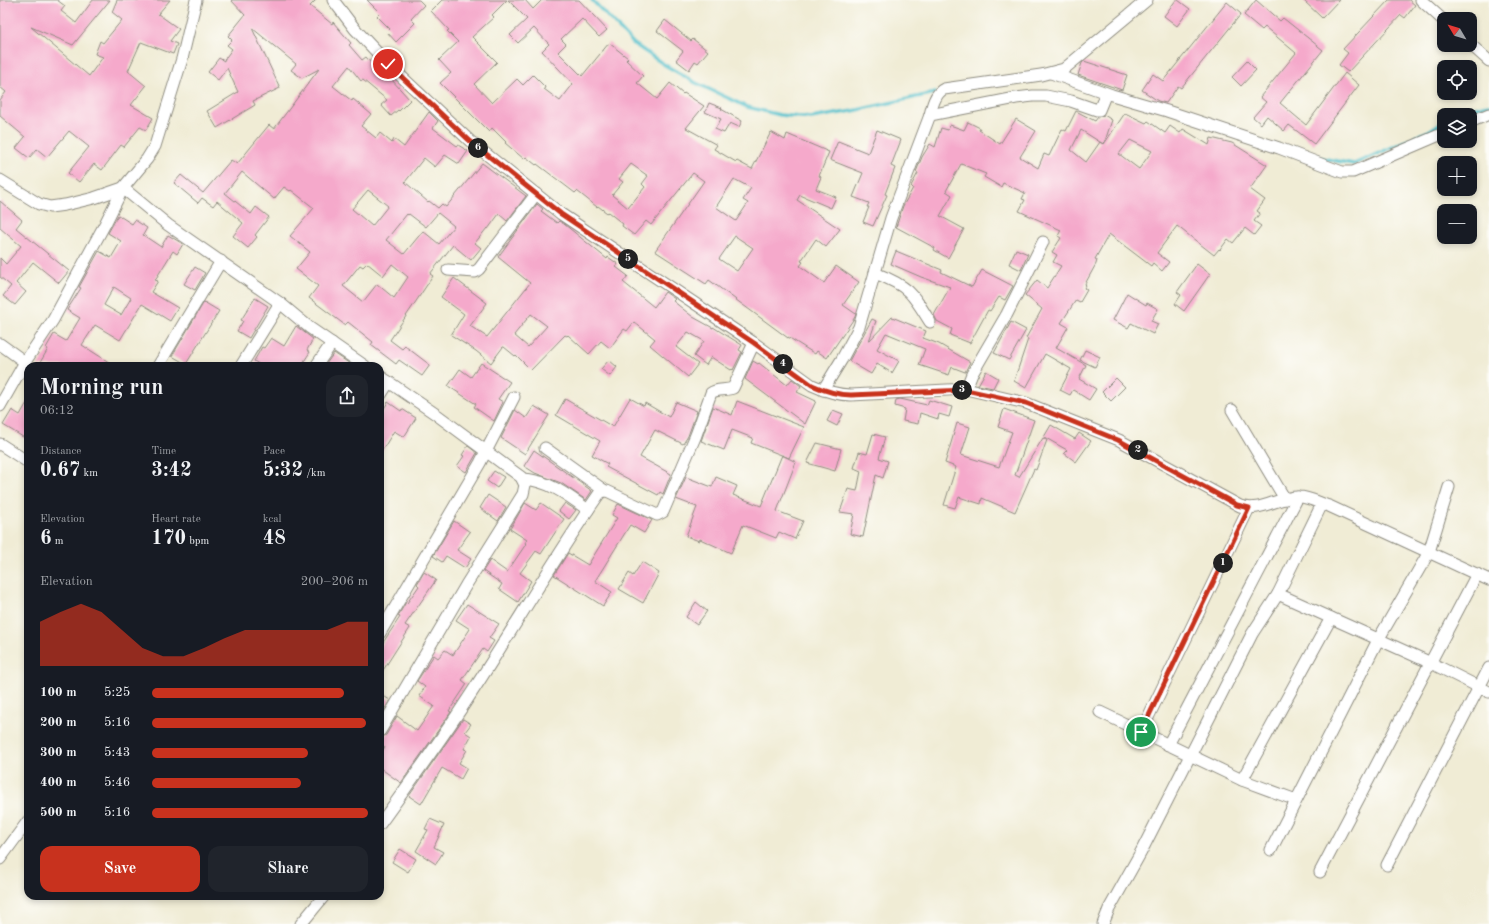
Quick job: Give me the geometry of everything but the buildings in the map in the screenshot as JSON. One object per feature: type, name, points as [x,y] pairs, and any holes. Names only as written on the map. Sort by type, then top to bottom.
[{"type":"street","points":[[0,344],[25,362],[53,320],[106,224],[123,188],[147,159],[155,146],[182,59],[196,0]]},
{"type":"street","points":[[333,0],[355,29],[388,64],[470,141],[561,214],[754,343],[812,385],[823,390],[842,395],[966,390],[1026,403],[1118,440],[1237,505],[1249,508],[1298,497],[1322,504],[1489,580]]},
{"type":"street","points":[[823,390],[859,327],[891,218],[930,112],[940,91],[944,89],[1051,73],[1064,69],[1147,0]]},
{"type":"street","points":[[1421,0],[1437,15]]},
{"type":"street","points":[[1477,50],[1489,61]]},
{"type":"street","points":[[1051,73],[1103,101]]},
{"type":"street","points":[[930,112],[1033,96],[1103,101],[1278,148],[1342,172],[1353,172],[1437,136]]},
{"type":"street","points":[[1477,119],[1489,114]]},
{"type":"street","points":[[0,180],[39,204],[50,207],[94,198],[123,188]]},
{"type":"street","points":[[123,188],[168,225],[280,303],[310,328],[359,362]]},
{"type":"street","points":[[448,270],[475,272],[479,269],[536,194]]},
{"type":"street","points":[[966,390],[972,374],[1007,314],[1043,242]]},
{"type":"street","points":[[160,362],[221,261]]},
{"type":"street","points":[[875,273],[893,280],[910,292],[930,322]]},
{"type":"street","points":[[243,362],[280,303]]},
{"type":"street","points":[[319,362],[332,343]]},
{"type":"street","points":[[545,448],[605,491],[657,515],[662,514],[696,435],[711,393],[715,390],[733,388],[754,343]]},
{"type":"street","points":[[0,406],[24,364]]},
{"type":"street","points":[[384,379],[438,415],[523,479],[544,482],[588,510]]},
{"type":"street","points":[[384,626],[486,451],[514,397]]},
{"type":"street","points":[[1232,410],[1285,499]]},
{"type":"street","points":[[0,444],[24,459]]},
{"type":"street","points":[[384,724],[455,604],[523,494],[525,485],[523,479]]},
{"type":"street","points":[[1271,850],[1378,640],[1429,552],[1449,487]]},
{"type":"street","points":[[384,819],[410,784],[457,714],[588,510],[599,494],[605,491]]},
{"type":"street","points":[[1168,745],[1298,497]]},
{"type":"street","points":[[1103,924],[1109,909],[1141,852],[1252,634],[1278,594],[1322,504]]},
{"type":"street","points":[[1141,732],[1249,508]]},
{"type":"street","points":[[1320,872],[1477,574]]},
{"type":"street","points":[[1278,594],[1431,663],[1484,689]]},
{"type":"street","points":[[1242,780],[1331,618]]},
{"type":"street","points":[[1387,865],[1484,689],[1489,668]]},
{"type":"street","points":[[1100,712],[1242,780],[1296,800]]},
{"type":"street","points":[[0,859],[24,826]]},
{"type":"street","points":[[301,924],[321,900]]},
{"type":"waterway","points":[[592,0],[634,44],[665,65],[696,83],[747,107],[780,115],[811,118],[853,111],[935,93]]},
{"type":"waterway","points":[[1471,108],[1489,105]]},
{"type":"waterway","points":[[1315,157],[1354,164],[1429,131],[1437,126]]},
{"type":"route","points":[[388,64],[470,141],[561,214],[754,343],[812,385],[823,390],[842,395],[966,390],[1026,403],[1118,440],[1237,505],[1244,508],[1249,508],[1141,732]]}]
